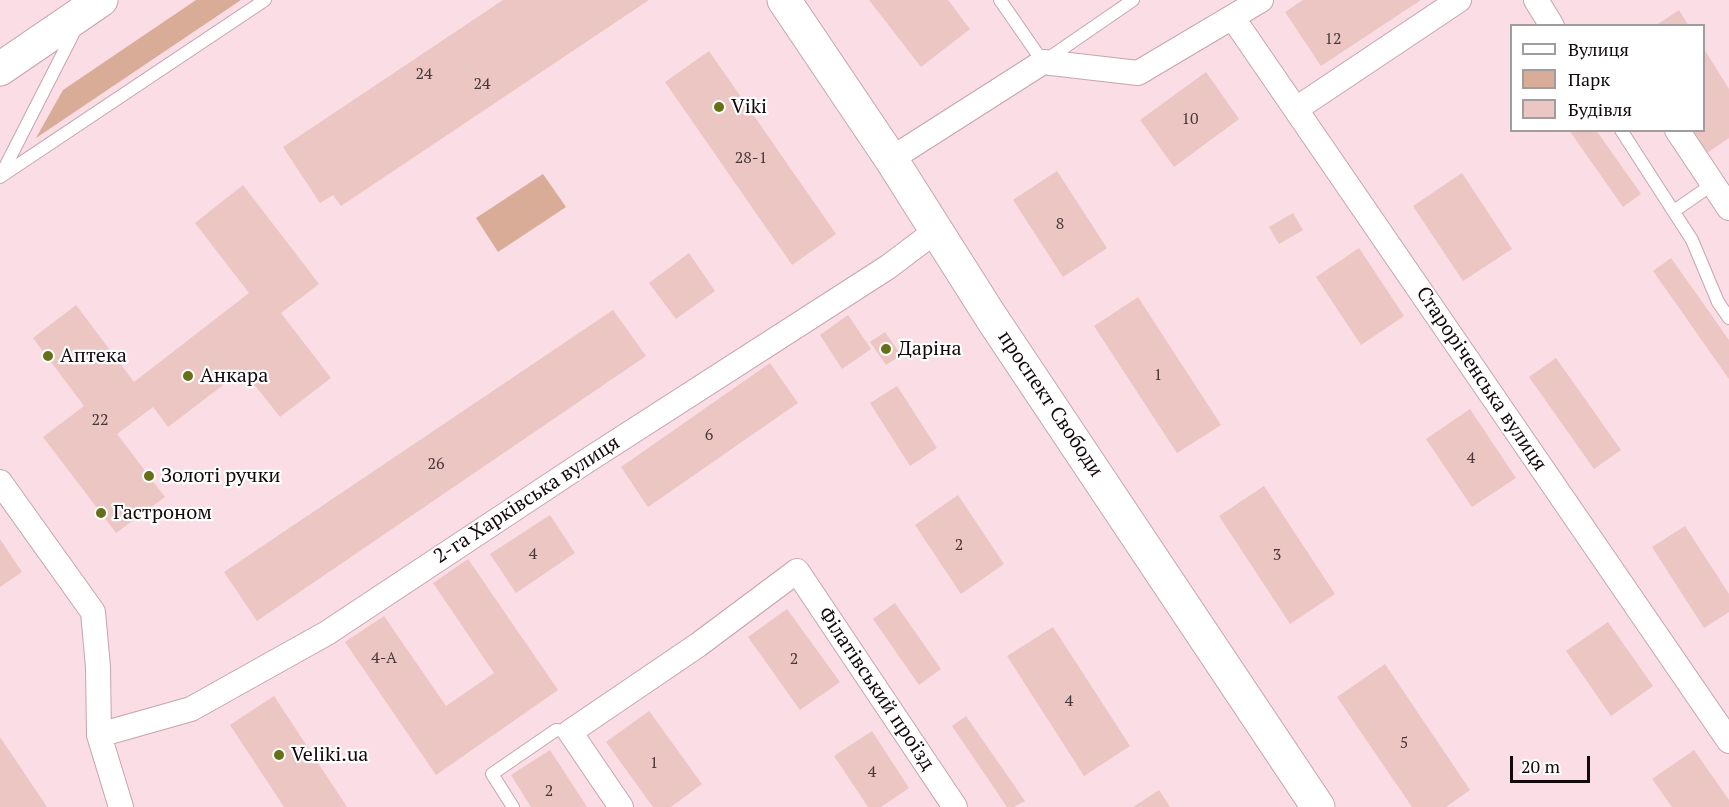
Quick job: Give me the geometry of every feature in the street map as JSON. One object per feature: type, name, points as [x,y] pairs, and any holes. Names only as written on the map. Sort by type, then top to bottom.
[{"type":"main road","name":"проспект Свободи","points":[[784,0],[891,159],[991,317],[1318,807]]},
{"type":"main road","points":[[0,69],[93,5]]},
{"type":"street","points":[[891,159],[1042,62],[1138,73],[1261,0]]},
{"type":"street","points":[[1296,110],[1459,0]]},
{"type":"street","points":[[1536,0],[1551,24]]},
{"type":"street","name":"Староріченська вулиця","points":[[1233,18],[1729,741]]},
{"type":"street","points":[[1678,132],[1729,208]]},
{"type":"street","name":"2-га Харківська вулиця","points":[[99,735],[191,709],[327,633],[585,462],[888,267],[937,230]]},
{"type":"street","points":[[0,482],[93,612],[99,667],[99,735],[121,807]]},
{"type":"street","name":"Філатівський проїзд","points":[[570,732],[698,645],[796,571],[955,807]]},
{"type":"street","points":[[570,732],[621,807]]},
{"type":"lane","points":[[0,176],[264,0]]},
{"type":"lane","points":[[1000,0],[1042,62],[1133,0]]},
{"type":"lane","points":[[0,176],[93,5]]},
{"type":"lane","points":[[1622,132],[1692,240],[1718,302],[1729,318]]},
{"type":"lane","points":[[1674,212],[1713,184]]},
{"type":"lane","points":[[513,807],[492,774],[556,730],[570,732]]},
{"type":"green space","points":[[196,0],[241,0],[36,138],[63,90]]},
{"type":"green space","points":[[543,174],[566,207],[498,252],[476,218]]},
{"type":"building","points":[[503,0],[649,0],[341,206],[333,195],[320,203],[283,147]]},
{"type":"building","points":[[869,0],[948,0],[970,29],[921,67]]},
{"type":"building","points":[[1303,0],[1421,0],[1321,66],[1285,12]]},
{"type":"building","points":[[1679,10],[1688,24],[1658,24]]},
{"type":"building","points":[[709,51],[836,234],[792,265],[665,82]]},
{"type":"building","points":[[1705,51],[1729,89],[1729,138],[1707,153],[1694,132],[1705,132]]},
{"type":"building","points":[[1206,72],[1239,119],[1174,167],[1140,120]]},
{"type":"building","points":[[1570,132],[1597,132],[1641,194],[1623,207]]},
{"type":"building","points":[[1057,171],[1107,248],[1063,277],[1013,200]]},
{"type":"building","points":[[1462,173],[1512,249],[1463,281],[1413,206]]},
{"type":"building","points":[[243,185],[319,284],[281,313],[331,378],[280,417],[243,370],[168,427],[153,407],[117,434],[165,497],[116,533],[43,437],[84,406],[33,338],[76,305],[134,382],[249,293],[195,223]]},
{"type":"building","points":[[1293,213],[1303,230],[1279,244],[1269,227]]},
{"type":"building","points":[[1359,248],[1404,316],[1361,345],[1316,277]]},
{"type":"building","points":[[689,253],[715,291],[676,319],[649,283]]},
{"type":"building","points":[[1671,258],[1729,340],[1729,379],[1653,271]]},
{"type":"building","points":[[1138,297],[1221,425],[1177,453],[1094,326]]},
{"type":"building","points":[[613,310],[646,356],[257,621],[224,572]]},
{"type":"building","points":[[848,315],[871,349],[842,369],[820,335]]},
{"type":"building","name":"Даріна","points":[[885,332],[901,355],[886,365],[870,342]]},
{"type":"building","points":[[1556,358],[1621,450],[1594,469],[1529,377]]},
{"type":"building","points":[[770,363],[798,403],[648,507],[621,467]]},
{"type":"building","points":[[897,386],[937,448],[910,466],[870,403]]},
{"type":"building","points":[[1470,409],[1516,478],[1472,507],[1426,439]]},
{"type":"building","points":[[1264,486],[1335,594],[1290,624],[1219,516]]},
{"type":"building","points":[[958,495],[1004,564],[961,594],[915,525]]},
{"type":"building","points":[[550,515],[575,553],[516,593],[490,554]]},
{"type":"building","points":[[1685,526],[1729,594],[1729,612],[1704,628],[1652,547]]},
{"type":"building","points":[[0,539],[22,572],[0,587]]},
{"type":"building","points":[[468,559],[558,690],[436,775],[345,642],[384,616],[446,706],[494,673],[433,583]]},
{"type":"building","points":[[895,603],[941,669],[919,685],[873,619]]},
{"type":"building","points":[[787,609],[840,682],[800,710],[748,637]]},
{"type":"building","points":[[1608,622],[1653,686],[1611,716],[1566,651]]},
{"type":"building","points":[[1053,627],[1130,746],[1084,776],[1007,656]]},
{"type":"building","points":[[1385,664],[1470,790],[1446,807],[1412,807],[1337,697]]},
{"type":"building","points":[[274,696],[347,807],[284,807],[230,725]]},
{"type":"building","points":[[649,711],[702,784],[671,807],[653,807],[606,742]]},
{"type":"building","points":[[966,716],[1025,801],[1014,807],[1007,807],[952,726]]},
{"type":"building","points":[[872,731],[909,788],[881,807],[868,807],[834,756]]},
{"type":"building","points":[[0,737],[47,807],[0,807]]},
{"type":"building","points":[[550,750],[587,807],[531,807],[511,775]]},
{"type":"building","points":[[1694,750],[1729,800],[1729,807],[1672,807],[1652,779]]},
{"type":"building","points":[[1159,790],[1170,807],[1133,807]]},
{"type":"place","name":"Viki","points":[[719,107]]},
{"type":"place","name":"Даріна","points":[[886,349]]},
{"type":"place","name":"Аптека","points":[[48,356]]},
{"type":"place","name":"Анкара","points":[[188,376]]},
{"type":"place","name":"Золоті ручки","points":[[149,476]]},
{"type":"place","name":"Гастроном","points":[[101,513]]},
{"type":"place","name":"Veliki.ua","points":[[279,755]]}]
